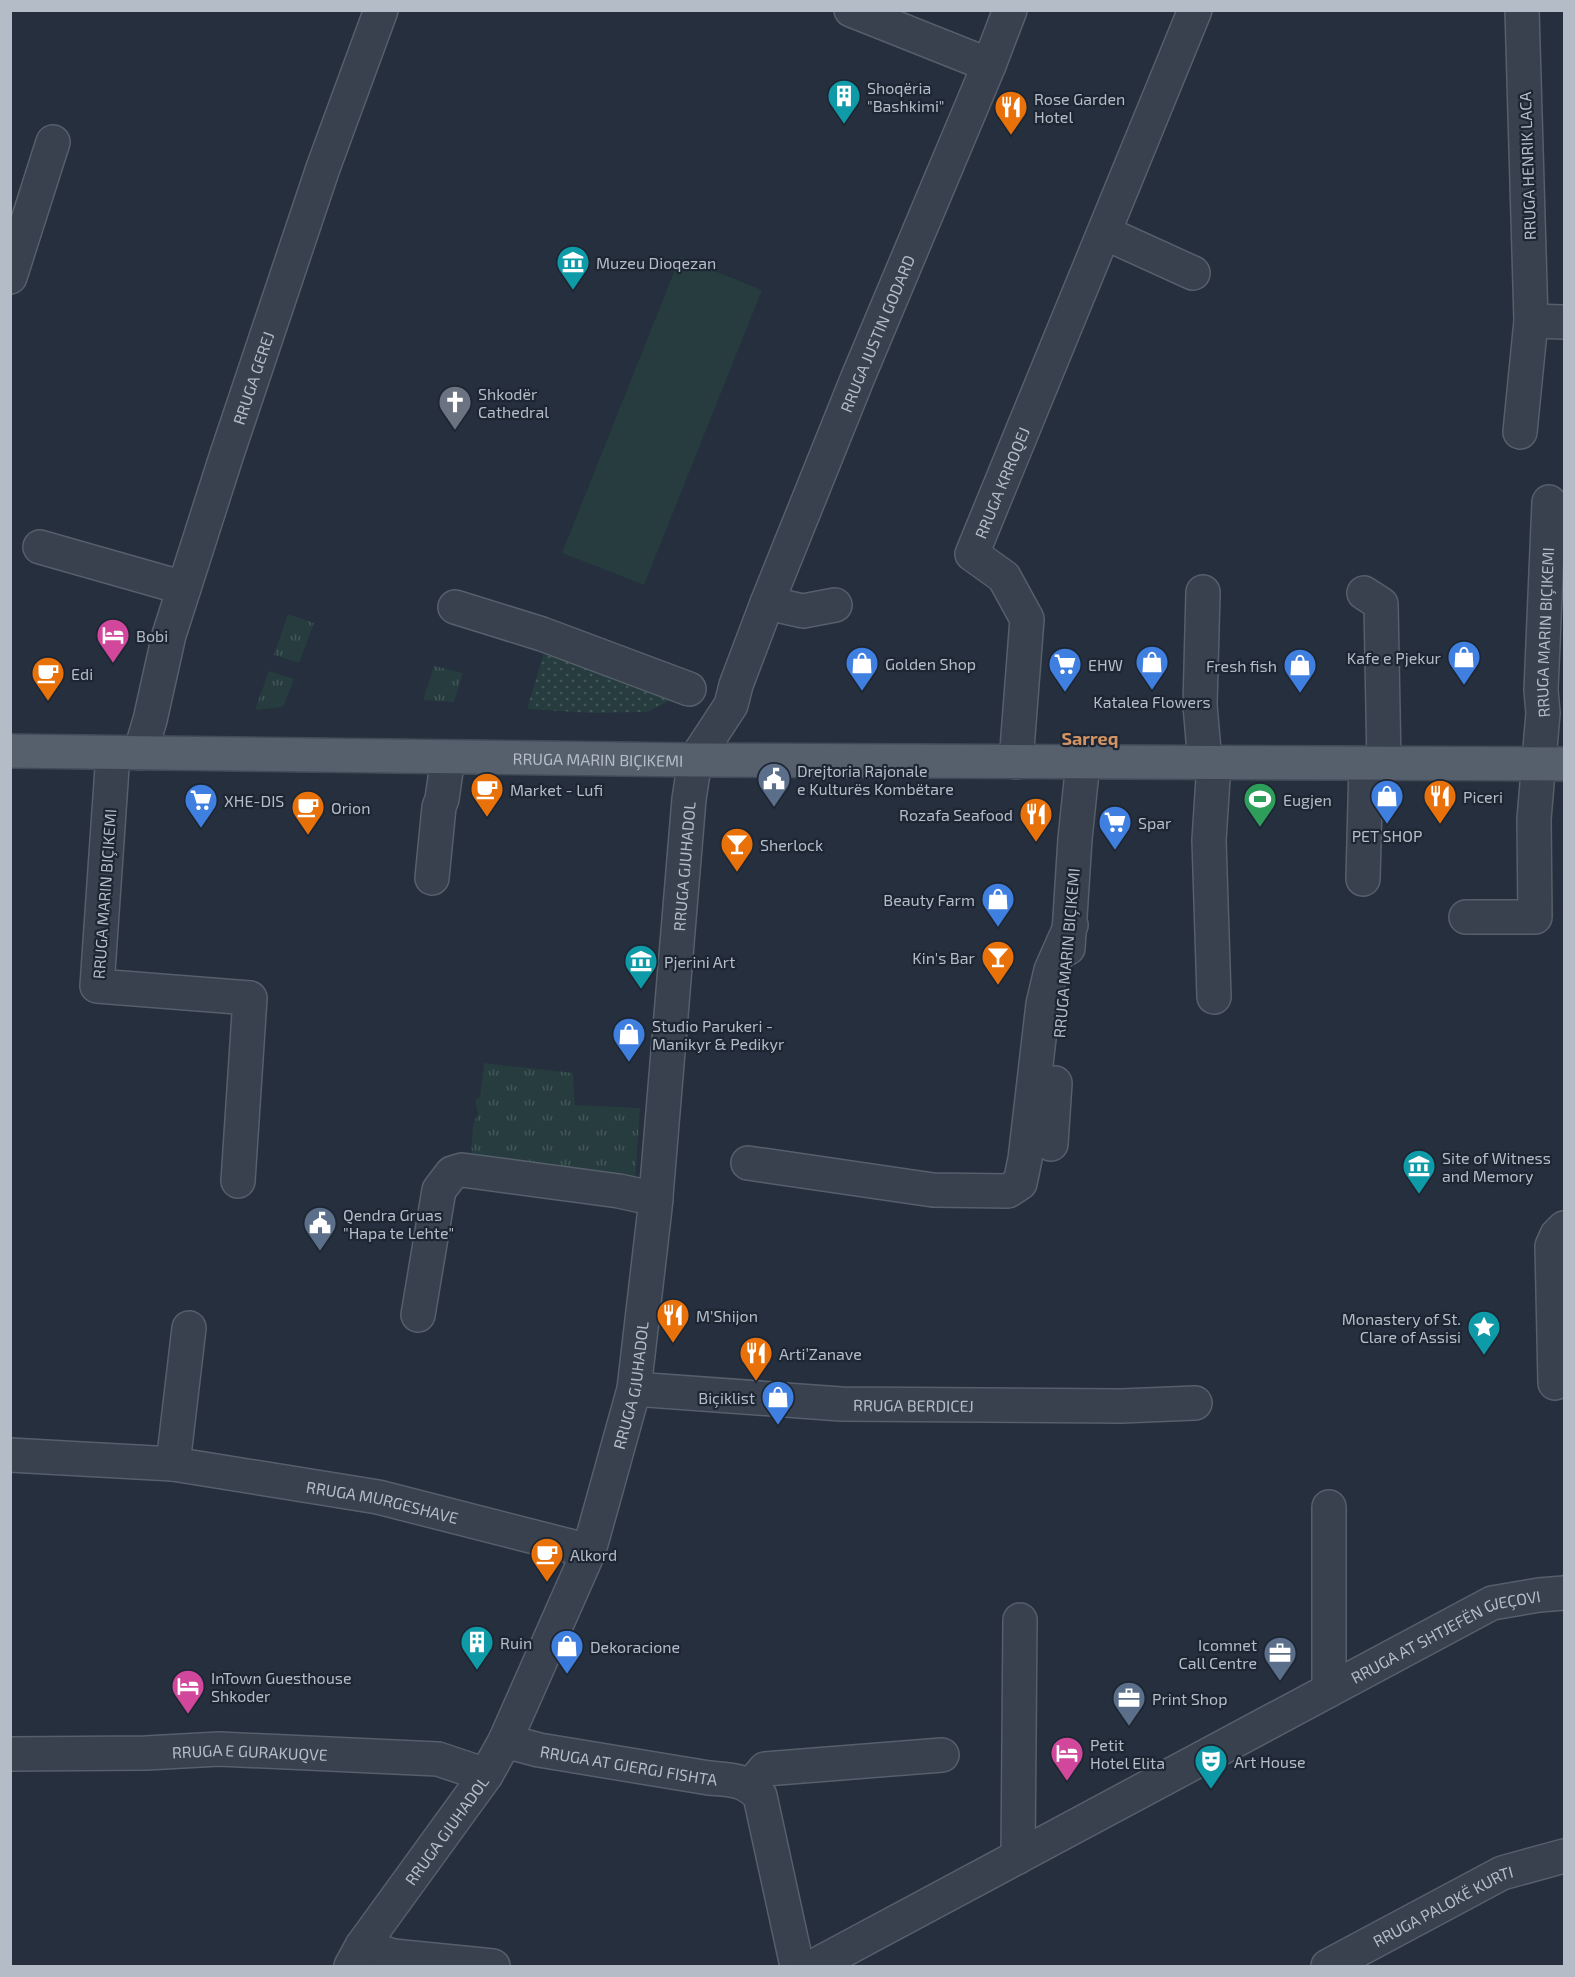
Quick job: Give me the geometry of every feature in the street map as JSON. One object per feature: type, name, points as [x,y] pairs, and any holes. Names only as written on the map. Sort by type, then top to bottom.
[{"type":"main road","name":"RRUGA MARIN BIÇIKEMI","points":[[10,751],[695,760],[1552,764]]},
{"type":"street","name":"RRUGA GEREJ","points":[[127,753],[150,720],[169,634],[226,457],[323,168],[381,10]]},
{"type":"street","points":[[851,10],[989,65]]},
{"type":"street","name":"RRUGA JUSTIN GODARD","points":[[695,760],[731,705],[736,685],[767,603],[1010,10]]},
{"type":"street","name":"RRUGA KRROQEJ","points":[[1016,762],[1027,619],[1004,577],[972,554],[1195,10]]},
{"type":"street","name":"RRUGA HENRIK LACA","points":[[1520,432],[1531,321],[1522,10]]},
{"type":"street","points":[[10,277],[52,142]]},
{"type":"street","points":[[1105,233],[1193,273]]},
{"type":"street","points":[[1531,321],[1564,321]]},
{"type":"street","name":"RRUGA MARIN BIÇIKEMI","points":[[1466,917],[1535,917],[1534,819],[1552,764],[1541,690],[1550,502]]},
{"type":"street","points":[[40,547],[184,588]]},
{"type":"street","points":[[1203,592],[1200,705],[1210,763],[1209,840],[1214,996]]},
{"type":"street","points":[[1363,879],[1384,702],[1382,603],[1364,593]]},
{"type":"street","points":[[767,603],[803,611],[835,605]]},
{"type":"street","points":[[455,607],[542,634],[689,689]]},
{"type":"street","name":"RRUGA MARIN BIÇIKEMI","points":[[127,753],[97,986],[250,998],[238,1181]]},
{"type":"street","points":[[432,878],[439,807],[448,757]]},
{"type":"street","name":"RRUGA GJUHADOL","points":[[357,1956],[486,1775],[505,1741],[589,1551],[634,1389],[656,1199],[689,799],[695,760]]},
{"type":"street","name":"RRUGA MARIN BIÇIKEMI","points":[[1051,1144],[1083,762]]},
{"type":"street","points":[[748,1163],[933,1190],[1008,1191],[1020,1183],[1025,1159],[1043,1004],[1051,970],[1071,926]]},
{"type":"street","points":[[418,1315],[439,1190],[452,1173],[462,1170],[619,1191],[656,1199]]},
{"type":"street","points":[[1555,1383],[1552,1246],[1557,1235],[1564,1228]]},
{"type":"street","points":[[173,1464],[189,1328]]},
{"type":"street","name":"RRUGA BERDICEJ","points":[[634,1389],[841,1404],[1121,1406],[1195,1403]]},
{"type":"street","name":"RRUGA MURGESHAVE","points":[[10,1455],[173,1464],[378,1497],[589,1551]]},
{"type":"street","name":"RRUGA AT SHTJEFËN GJEÇOVI","points":[[1329,1507],[1329,1690]]},
{"type":"street","name":"RRUGA AT SHTJEFËN GJEÇOVI","points":[[814,1966],[1492,1603],[1564,1593]]},
{"type":"street","points":[[1018,1857],[1020,1620]]},
{"type":"street","name":"RRUGA AT GJERGJ FISHTA","points":[[505,1741],[539,1750],[709,1778],[737,1780],[752,1786]]},
{"type":"street","name":"RRUGA E GURAKUQVE","points":[[10,1754],[135,1754],[219,1749],[438,1759],[486,1775]]},
{"type":"street","points":[[797,1966],[760,1796],[752,1786],[765,1769],[942,1755]]},
{"type":"street","name":"RRUGA PALOKË KURTI","points":[[1328,1966],[1502,1873],[1564,1856]]},
{"type":"street","name":"RRUGA GJUHADOL","points":[[357,1956],[393,1956],[493,1966]]},
{"type":"green space","points":[[680,257],[762,290],[644,585],[562,553]]},
{"type":"green space","points":[[288,614],[314,623],[299,663],[274,655]]},
{"type":"green space","points":[[544,652],[677,697],[647,712],[592,713],[527,709]]},
{"type":"green space","points":[[434,666],[463,673],[454,702],[423,700]]},
{"type":"green space","points":[[269,671],[294,679],[283,707],[255,710]]},
{"type":"green space","points":[[484,1063],[573,1073],[575,1105],[640,1108],[635,1182],[471,1160],[473,1124],[478,1114],[475,1100],[480,1097]]},
{"type":"place","name":"Shoqëria \"Bashkimi\"","points":[[844,125]]},
{"type":"place","name":"Rose Garden Hotel","points":[[1011,136]]},
{"type":"place","name":"Muzeu Dioqezan","points":[[573,291]]},
{"type":"place","name":"Shkodër Cathedral","points":[[455,431]]},
{"type":"place","name":"Bobi","points":[[113,664]]},
{"type":"place","name":"Kafe e Pjekur","points":[[1464,686]]},
{"type":"place","name":"Katalea Flowers","points":[[1152,691]]},
{"type":"place","name":"Golden Shop","points":[[862,692]]},
{"type":"place","name":"EHW","points":[[1065,693]]},
{"type":"place","name":"Fresh fish","points":[[1300,694]]},
{"type":"place","name":"Edi","points":[[48,702]]},
{"type":"place","name":"Drejtoria Rajonale e Kulturës Kombëtare","points":[[774,808]]},
{"type":"place","name":"Market - Lufi","points":[[487,818]]},
{"type":"place","name":"PET SHOP","points":[[1387,825]]},
{"type":"place","name":"Piceri","points":[[1440,825]]},
{"type":"place","name":"Eugjen","points":[[1260,828]]},
{"type":"place","name":"XHE-DIS","points":[[201,829]]},
{"type":"place","name":"Orion","points":[[308,836]]},
{"type":"place","name":"Rozafa Seafood","points":[[1036,843]]},
{"type":"place","name":"Spar","points":[[1115,851]]},
{"type":"place","name":"Sherlock","points":[[737,873]]},
{"type":"place","name":"Beauty Farm","points":[[998,928]]},
{"type":"place","name":"Kin's Bar","points":[[998,986]]},
{"type":"place","name":"Pjerini Art","points":[[641,990]]},
{"type":"place","name":"Studio Parukeri - Manikyr & Pedikyr","points":[[629,1063]]},
{"type":"place","name":"Site of Witness and Memory","points":[[1419,1195]]},
{"type":"place","name":"Qendra Gruas \"Hapa te Lehte\"","points":[[320,1252]]},
{"type":"place","name":"M'Shijon","points":[[673,1344]]},
{"type":"place","name":"Monastery of St. Clare of Assisi","points":[[1484,1356]]},
{"type":"place","name":"Arti’Zanave","points":[[756,1382]]},
{"type":"place","name":"Biçiklist","points":[[778,1426]]},
{"type":"place","name":"Alkord","points":[[547,1583]]},
{"type":"place","name":"Ruin","points":[[477,1671]]},
{"type":"place","name":"Dekoracione","points":[[567,1675]]},
{"type":"place","name":"Icomnet Call Centre","points":[[1280,1682]]},
{"type":"place","name":"InTown Guesthouse Shkoder","points":[[188,1715]]},
{"type":"place","name":"Print Shop","points":[[1129,1727]]},
{"type":"place","name":"Petit Hotel Elita","points":[[1067,1782]]},
{"type":"place","name":"Art House","points":[[1211,1790]]},
{"type":"district","name":"Sarreq","points":[[1090,738]]}]
